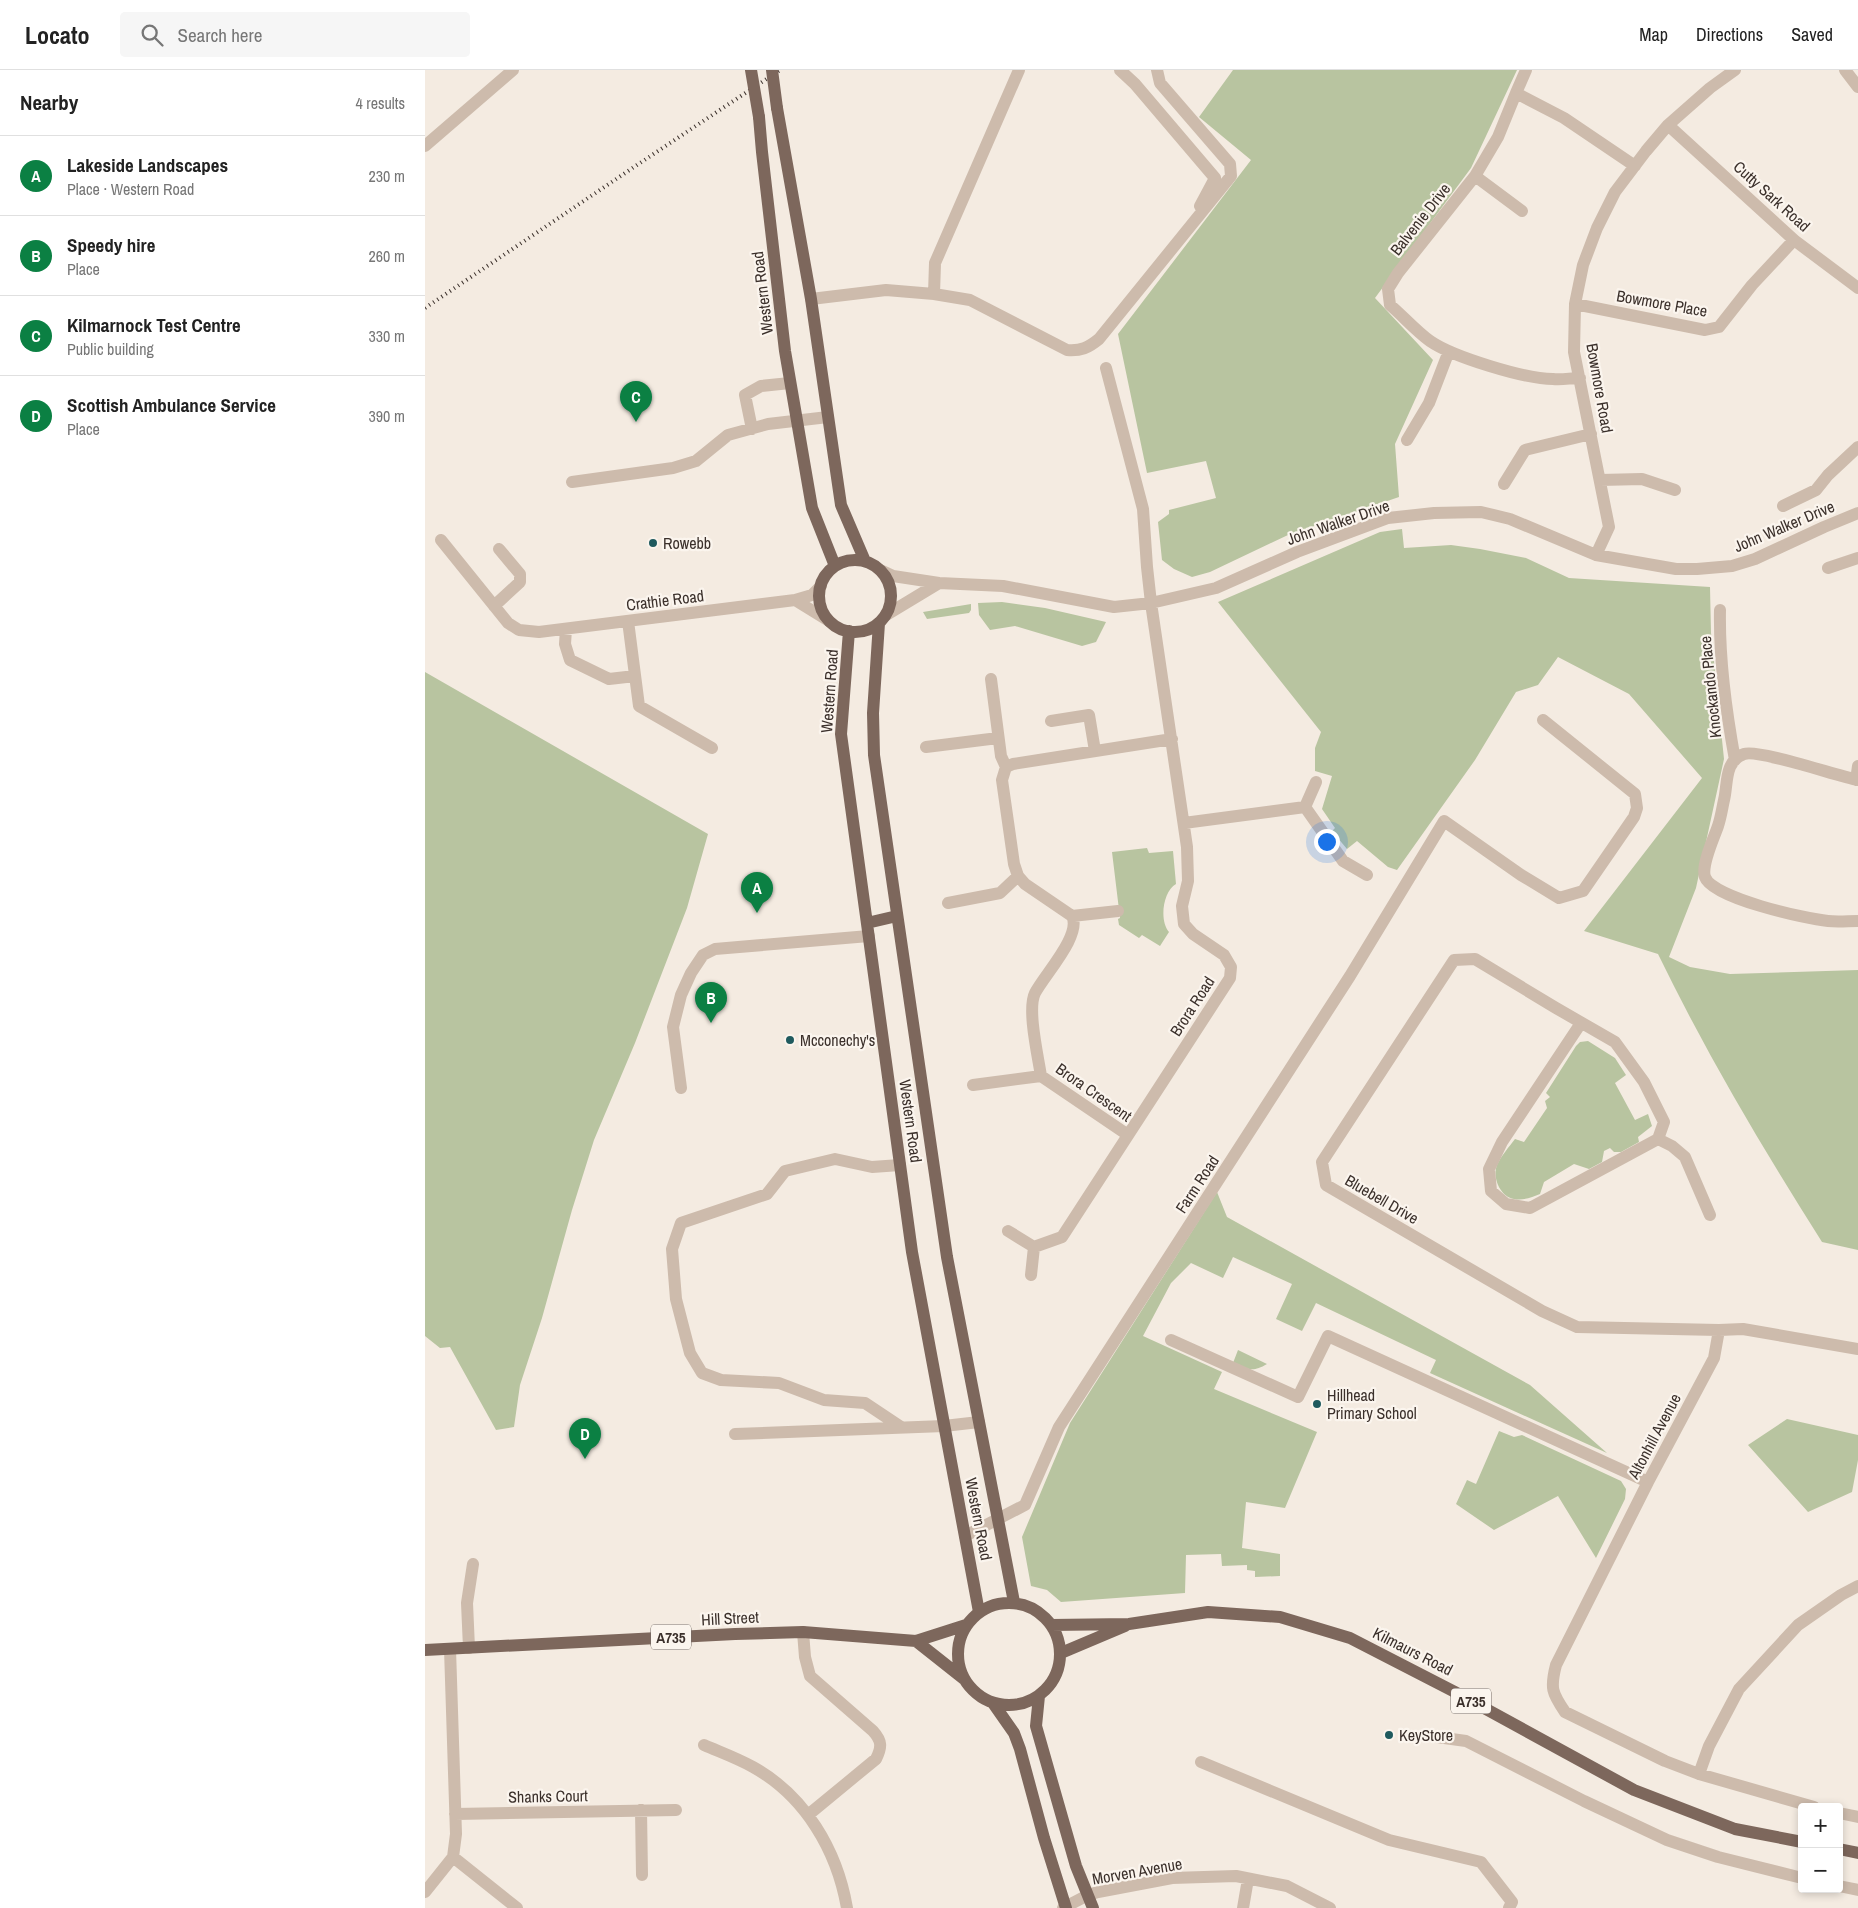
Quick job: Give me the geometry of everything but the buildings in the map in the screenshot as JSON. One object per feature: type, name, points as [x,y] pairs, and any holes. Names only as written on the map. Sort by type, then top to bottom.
[{"type":"main road","name":"Western Road","points":[[751,70],[759,117],[785,351],[811,508],[835,566]]},
{"type":"main road","points":[[772,70],[811,299],[841,506],[865,561]]},
{"type":"main road","points":[[829,621],[822,610],[819,598],[821,586],[826,575],[835,566],[855,560],[865,561],[881,570]]},
{"type":"main road","name":"Western Road","points":[[881,570],[888,580],[891,591],[891,603],[883,619],[873,713],[874,755],[947,1257],[1014,1602]]},
{"type":"main road","name":"Western Road","points":[[829,621],[838,628],[849,631],[865,630],[883,619]]},
{"type":"main road","name":"Western Road","points":[[849,631],[841,734],[912,1252],[979,1612]]},
{"type":"main road","points":[[867,923],[897,916]]},
{"type":"main road","name":"A735","points":[[916,1641],[964,1679],[977,1695],[993,1703],[1011,1706],[1029,1702],[1039,1696],[1045,1692],[1056,1677],[1061,1653],[1058,1635],[1046,1618],[1031,1607],[1014,1602],[995,1604],[979,1612],[967,1625],[959,1641],[958,1662],[964,1679]]},
{"type":"main road","name":"Kilmaurs Road","points":[[1051,1625],[1129,1624],[1208,1612],[1280,1616],[1350,1638],[1453,1691],[1635,1790],[1735,1829],[1798,1841]]},
{"type":"main road","name":"Kilmaurs Road","points":[[1061,1653],[1129,1624]]},
{"type":"main road","name":"Hill Street","points":[[425,1650],[803,1632],[916,1641],[967,1625]]},
{"type":"main road","points":[[1039,1696],[1036,1726],[1076,1866],[1093,1908]]},
{"type":"main road","points":[[993,1703],[1014,1733],[1020,1749],[1065,1907]]},
{"type":"main road","points":[[1843,1850],[1858,1853]]},
{"type":"street","points":[[425,146],[513,70]]},
{"type":"street","points":[[934,294],[935,263],[1019,70]]},
{"type":"street","points":[[1121,70],[1215,178],[1189,226]]},
{"type":"street","points":[[811,299],[886,290],[934,294],[970,300],[1067,350],[1089,348],[1099,339],[1231,176],[1230,164],[1160,84],[1157,70]]},
{"type":"street","name":"Balvenie Drive","points":[[1526,70],[1497,137],[1475,176],[1398,273],[1388,289],[1390,305],[1430,341],[1468,359],[1512,372],[1552,380],[1580,378]]},
{"type":"street","name":"Bowmore Road","points":[[1596,555],[1609,527],[1574,352],[1575,304],[1583,265],[1597,228],[1615,192],[1635,166],[1668,124],[1735,70]]},
{"type":"street","points":[[1845,70],[1858,87]]},
{"type":"street","points":[[1515,93],[1564,118],[1635,166]]},
{"type":"street","name":"Cutty Sark Road","points":[[1668,124],[1794,240],[1858,288]]},
{"type":"street","points":[[1475,176],[1522,211]]},
{"type":"street","name":"Bowmore Place","points":[[1575,304],[1705,330],[1719,326],[1752,285],[1794,240]]},
{"type":"street","points":[[1407,440],[1429,402],[1449,351]]},
{"type":"street","name":"Brora Road","points":[[1033,1247],[1062,1237],[1230,978],[1231,967],[1224,955],[1193,934],[1184,924],[1182,906],[1188,882],[1187,847],[1151,603],[1143,509],[1106,368]]},
{"type":"street","points":[[752,428],[745,395],[761,386],[790,383]]},
{"type":"street","points":[[572,482],[673,468],[696,461],[728,435],[768,424],[829,418]]},
{"type":"street","points":[[1504,484],[1525,450],[1591,434]]},
{"type":"street","points":[[1783,506],[1816,490],[1828,475],[1858,447]]},
{"type":"street","points":[[1600,480],[1641,479],[1675,490]]},
{"type":"street","name":"John Walker Drive","points":[[881,570],[893,576],[939,583],[1003,586],[1114,607],[1151,603],[1216,588],[1297,552],[1389,518],[1434,512],[1481,512],[1510,519],[1596,555],[1676,569],[1732,566],[1755,559],[1824,526],[1858,513]]},
{"type":"street","name":"Crathie Road","points":[[441,540],[494,606],[509,623],[519,630],[539,632],[795,600],[813,595],[821,586]]},
{"type":"street","points":[[494,606],[520,582],[520,574],[499,549]]},
{"type":"street","points":[[1828,568],[1858,558]]},
{"type":"street","points":[[883,619],[939,583]]},
{"type":"street","points":[[795,600],[829,621]]},
{"type":"street","name":"Knockando Place","points":[[1720,610],[1720,648],[1735,760]]},
{"type":"street","points":[[628,621],[639,706],[711,748]]},
{"type":"street","points":[[566,629],[565,644],[570,660],[609,678],[635,676]]},
{"type":"street","points":[[991,678],[1001,756],[1006,767],[1002,780],[1014,864],[1018,876],[1025,884],[1072,916],[1118,911]]},
{"type":"street","points":[[1051,721],[1089,715],[1095,751]]},
{"type":"street","name":"Farm Road","points":[[965,1536],[1025,1505],[1059,1426],[1350,976],[1444,820],[1521,875],[1559,898],[1583,891],[1634,817],[1637,808],[1635,794],[1543,720]]},
{"type":"street","points":[[926,747],[998,738]]},
{"type":"street","points":[[1006,767],[1013,764],[1171,739]]},
{"type":"street","points":[[1858,766],[1857,780],[1769,756],[1745,754],[1735,760],[1727,771],[1725,793],[1718,825],[1705,865],[1705,877],[1714,888],[1782,913],[1827,921],[1858,921]]},
{"type":"street","points":[[1305,807],[1316,782]]},
{"type":"street","points":[[1183,823],[1305,807]]},
{"type":"street","points":[[1305,807],[1343,860],[1367,875]]},
{"type":"street","points":[[948,903],[1000,893],[1018,876]]},
{"type":"street","name":"Brora Crescent","points":[[1041,1076],[1031,1007],[1035,994],[1072,935],[1075,922],[1072,916]]},
{"type":"street","points":[[681,1088],[673,1027],[681,995],[691,973],[703,955],[715,949],[869,936]]},
{"type":"street","name":"Bluebell Drive","points":[[1658,1139],[1664,1122],[1643,1082],[1615,1042],[1475,959],[1454,960],[1323,1162],[1326,1185],[1542,1311],[1577,1327],[1719,1330]]},
{"type":"street","points":[[1581,1023],[1502,1142],[1489,1169],[1491,1192],[1506,1204],[1530,1208],[1658,1139],[1672,1146],[1685,1157],[1710,1215]]},
{"type":"street","name":"Brora Crescent","points":[[973,1085],[1041,1076],[1128,1136]]},
{"type":"street","points":[[900,1165],[872,1167],[835,1159],[785,1171],[767,1194],[681,1223],[672,1249],[676,1299],[691,1353],[703,1372],[721,1380],[779,1383],[824,1400],[865,1403],[901,1427]]},
{"type":"street","points":[[1008,1231],[1033,1247],[1031,1275]]},
{"type":"street","points":[[1719,1330],[1743,1329],[1858,1349]]},
{"type":"street","name":"Altonhill Avenue","points":[[1699,1774],[1665,1761],[1565,1712],[1555,1698],[1552,1682],[1556,1665],[1714,1358],[1719,1330]]},
{"type":"street","points":[[1171,1340],[1298,1397],[1328,1336],[1649,1482]]},
{"type":"street","points":[[735,1434],[945,1426],[979,1422]]},
{"type":"street","points":[[469,1648],[467,1603],[473,1564]]},
{"type":"street","points":[[1800,1803],[1699,1774],[1709,1746],[1739,1689],[1798,1625],[1841,1595],[1858,1586]]},
{"type":"street","points":[[803,1632],[805,1657],[810,1676],[881,1739],[881,1747],[877,1759],[808,1816]]},
{"type":"street","points":[[425,1892],[453,1858],[456,1834],[450,1649]]},
{"type":"street","points":[[1437,1738],[1467,1741],[1584,1801],[1667,1840],[1718,1858],[1798,1877]]},
{"type":"street","points":[[704,1745],[752,1766],[792,1796],[826,1842],[837,1868],[847,1908]]},
{"type":"street","points":[[1201,1762],[1389,1840],[1481,1862],[1512,1902],[1509,1908]]},
{"type":"street","points":[[641,1810],[643,1876]]},
{"type":"street","name":"Shanks Court","points":[[455,1814],[675,1810]]},
{"type":"street","points":[[1843,1814],[1858,1816]]},
{"type":"street","points":[[453,1858],[517,1908]]},
{"type":"street","name":"Morven Avenue","points":[[1065,1907],[1088,1895],[1172,1878],[1236,1876],[1287,1886],[1330,1908]]},
{"type":"street","points":[[1243,1908],[1248,1879]]},
{"type":"street","points":[[1843,1887],[1858,1890]]},
{"type":"green space","points":[[1233,70],[1517,70],[1471,168],[1375,298],[1433,360],[1395,444],[1399,497],[1288,535],[1210,572],[1192,577],[1174,569],[1162,560],[1158,522],[1169,514],[1169,510],[1216,498],[1206,461],[1147,473],[1118,334],[1251,160],[1199,117]]},
{"type":"green space","points":[[1402,529],[1404,548],[1451,545],[1526,558],[1569,578],[1710,587],[1711,633],[1724,759],[1696,888],[1669,957],[1690,967],[1730,974],[1858,970],[1858,1250],[1822,1242],[1736,1100],[1676,991],[1658,954],[1584,931],[1702,778],[1629,694],[1558,657],[1538,685],[1516,692],[1475,760],[1397,870],[1388,867],[1357,841],[1347,849],[1332,831],[1335,828],[1322,809],[1332,776],[1315,771],[1315,748],[1321,732],[1218,602],[1380,532]]},
{"type":"green space","points":[[1002,602],[1045,608],[1106,622],[1096,642],[1082,646],[1015,626],[990,630],[979,615],[978,603]]},
{"type":"green space","points":[[971,604],[969,613],[927,619],[923,612]]},
{"type":"green space","points":[[425,672],[708,834],[687,908],[635,1043],[594,1140],[542,1318],[520,1385],[514,1427],[496,1430],[450,1347],[440,1348],[425,1336]]},
{"type":"green space","points":[[1147,848],[1149,853],[1173,851],[1176,884],[1165,899],[1163,914],[1169,932],[1160,946],[1142,935],[1139,938],[1119,925],[1118,919],[1120,918],[1112,852]]},
{"type":"green space","points":[[1588,1041],[1615,1058],[1626,1075],[1615,1083],[1635,1120],[1648,1114],[1652,1126],[1638,1137],[1639,1142],[1621,1152],[1614,1152],[1610,1148],[1604,1151],[1602,1162],[1589,1169],[1574,1164],[1544,1182],[1540,1194],[1521,1199],[1514,1199],[1505,1195],[1496,1181],[1497,1165],[1515,1139],[1524,1142],[1547,1108],[1545,1101],[1550,1097],[1546,1093],[1576,1046],[1580,1042]]},
{"type":"green space","points":[[1217,1192],[1227,1217],[1530,1385],[1607,1453],[1430,1373],[1436,1360],[1316,1303],[1302,1331],[1276,1319],[1292,1284],[1233,1257],[1223,1278],[1191,1263],[1171,1283],[1143,1336],[1222,1372],[1214,1389],[1317,1432],[1285,1508],[1246,1502],[1242,1548],[1280,1554],[1280,1576],[1255,1577],[1255,1571],[1247,1570],[1247,1565],[1222,1566],[1221,1554],[1186,1555],[1185,1593],[1061,1602],[1047,1590],[1031,1586],[1022,1537],[1070,1423]]},
{"type":"green space","points":[[1238,1350],[1267,1364],[1250,1369],[1233,1363]]},
{"type":"green space","points":[[1787,1419],[1858,1435],[1858,1460],[1852,1492],[1808,1512],[1748,1445]]},
{"type":"green space","points":[[1499,1431],[1514,1437],[1522,1435],[1621,1481],[1626,1489],[1625,1499],[1596,1558],[1558,1496],[1494,1530],[1456,1504],[1467,1480],[1476,1484]]},
{"type":"railway","points":[[425,308],[780,70]]},
{"type":"place","name":"Kilmarnock Test Centre","points":[[636,422]]},
{"type":"place","name":"Rowebb","points":[[653,543]]},
{"type":"place","name":"Lakeside Landscapes","points":[[757,913]]},
{"type":"place","name":"Speedy hire","points":[[711,1023]]},
{"type":"place","name":"Mcconechy's","points":[[790,1040]]},
{"type":"place","name":"Hillhead Primary School","points":[[1317,1404]]},
{"type":"place","name":"Scottish Ambulance Service","points":[[585,1459]]},
{"type":"place","name":"KeyStore","points":[[1389,1735]]}]
